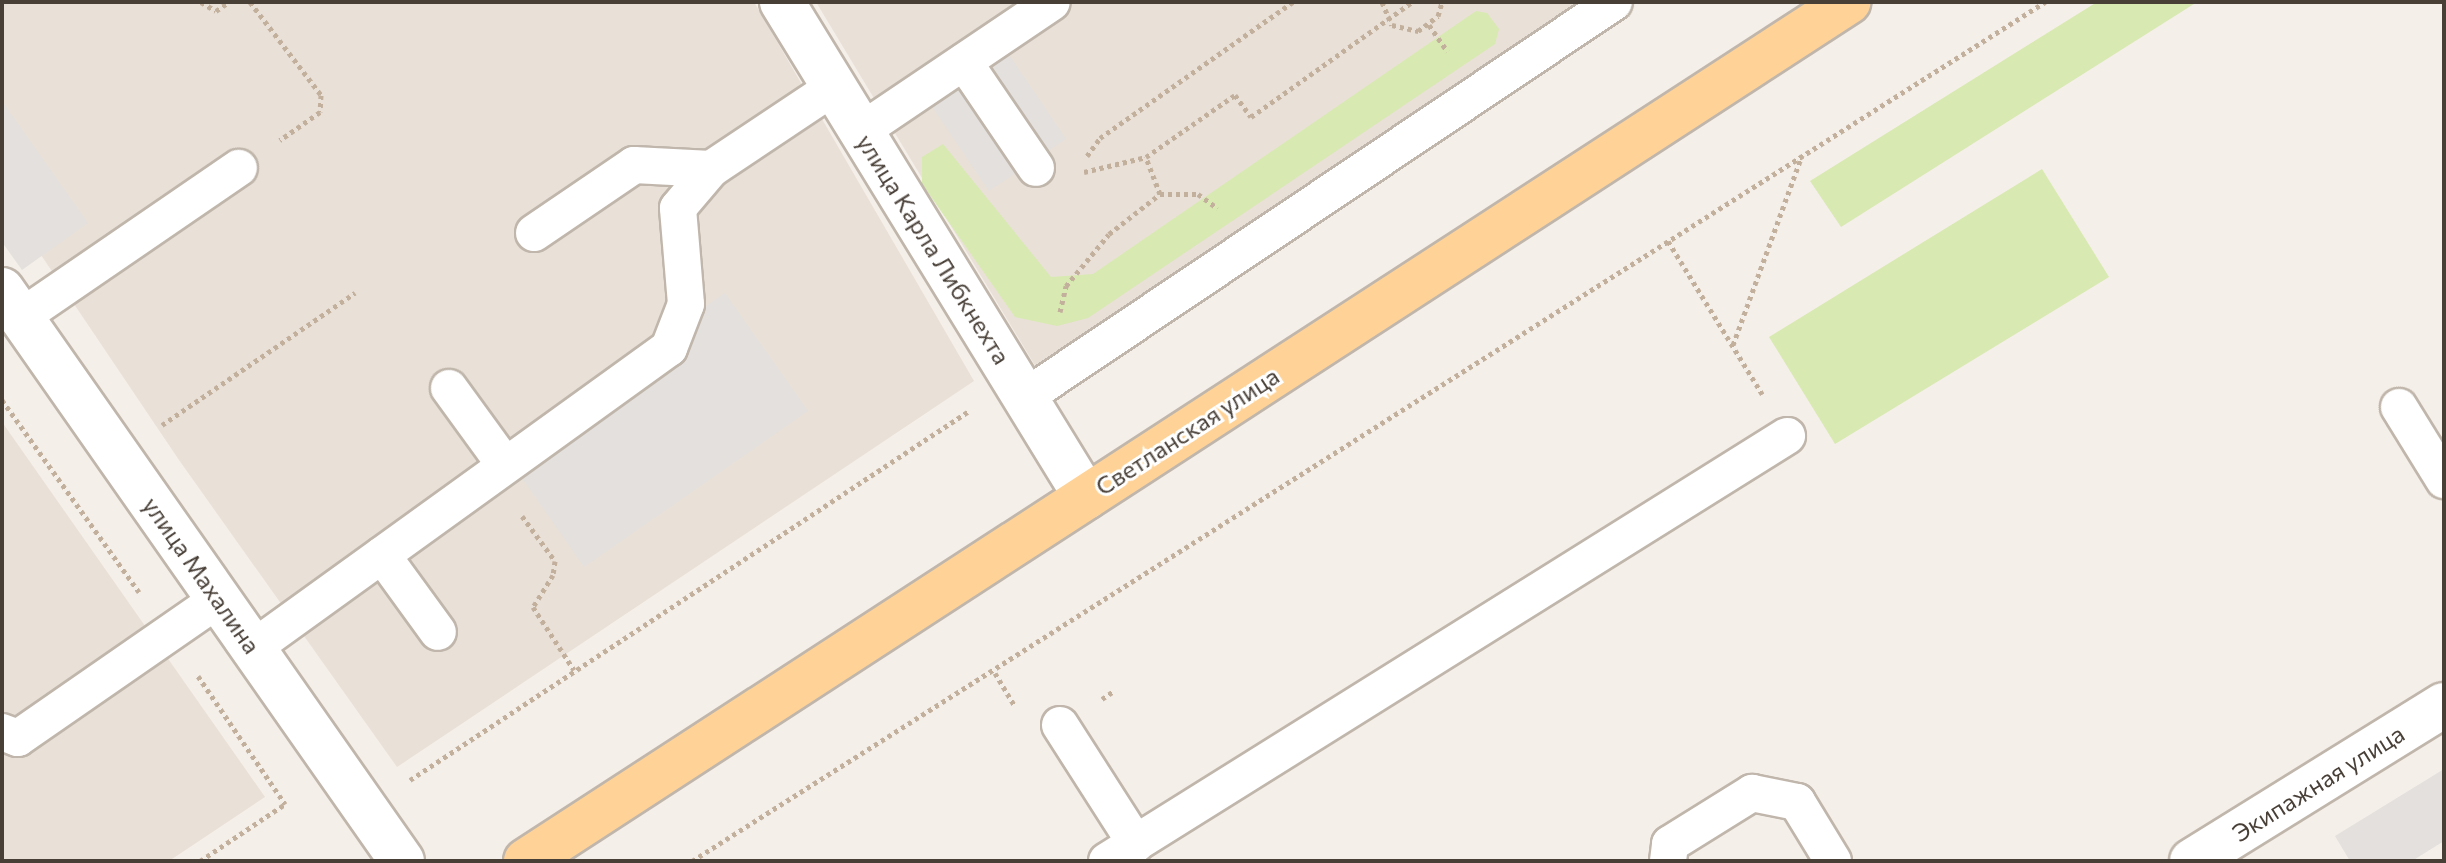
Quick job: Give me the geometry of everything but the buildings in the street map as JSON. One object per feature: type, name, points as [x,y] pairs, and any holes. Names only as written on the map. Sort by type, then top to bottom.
[{"type":"main road","name":"Светланская улица","points":[[526,861],[1848,2]]},
{"type":"street","name":"улица Карла Либкнехта","points":[[782,2],[1086,497]]},
{"type":"street","name":"улица Махалина","points":[[12,304],[402,861]]},
{"type":"street","name":"Экипажная улица","points":[[2192,861],[2444,705]]},
{"type":"lane","points":[[861,131],[1052,2]]},
{"type":"lane","points":[[1025,397],[1614,2]]},
{"type":"lane","points":[[964,62],[1036,168]]},
{"type":"lane","points":[[253,648],[669,348],[686,304],[678,208],[711,169],[834,87]]},
{"type":"lane","points":[[534,233],[634,165],[711,169]]},
{"type":"lane","points":[[12,304],[239,168]]},
{"type":"lane","points":[[449,388],[498,470]]},
{"type":"lane","points":[[2399,407],[2444,480]]},
{"type":"lane","points":[[1060,725],[1122,852],[1787,436]]},
{"type":"lane","points":[[382,555],[438,632]]},
{"type":"lane","points":[[2,732],[18,738],[219,599]]},
{"type":"lane","points":[[1668,861],[1670,844],[1752,793],[1797,802],[1833,861]]},
{"type":"path","points":[[201,2],[216,11],[229,2]]},
{"type":"path","points":[[250,2],[321,95],[320,112],[300,126]]},
{"type":"path","points":[[1100,138],[1293,2]]},
{"type":"path","points":[[1382,2],[1388,19],[1404,30],[1418,31],[1438,16],[1442,2]]},
{"type":"path","points":[[1036,168],[1075,174],[1146,157],[1235,95],[1251,117],[1412,2]]},
{"type":"path","points":[[692,861],[2045,2]]},
{"type":"path","points":[[1668,241],[1733,346],[1802,155]]},
{"type":"path","points":[[1146,157],[1160,194]]},
{"type":"path","points":[[1058,317],[1066,286],[1109,234],[1160,194],[1198,194]]},
{"type":"path","points":[[118,455],[355,293]]},
{"type":"path","points":[[365,809],[980,404]]},
{"type":"path","points":[[498,470],[555,561],[553,575],[533,607],[574,670]]},
{"type":"path","points":[[200,861],[337,769]]},
{"type":"shaded area","points":[[2,2],[754,2],[974,381],[397,767],[179,460],[2,197]]},
{"type":"shaded area","points":[[816,2],[1599,2],[1042,377]]},
{"type":"shaded area","points":[[995,34],[1066,139],[989,191],[918,86]]},
{"type":"shaded area","points":[[2,101],[88,223],[22,270],[2,242]]},
{"type":"shaded area","points":[[725,293],[808,411],[584,567],[502,449]]},
{"type":"shaded area","points":[[2,422],[265,797],[169,861],[2,861]]},
{"type":"shaded area","points":[[2444,769],[2444,841],[2412,861],[2350,861],[2335,836]]},
{"type":"green space","points":[[2097,2],[2197,2],[1841,227],[1810,181]]},
{"type":"green space","points":[[1476,11],[1487,13],[1499,29],[1495,44],[1088,318],[1057,326],[1015,317],[922,184],[922,157],[943,144],[1051,277],[1093,274]]},
{"type":"green space","points":[[2042,169],[2109,277],[1835,444],[1769,337]]}]
